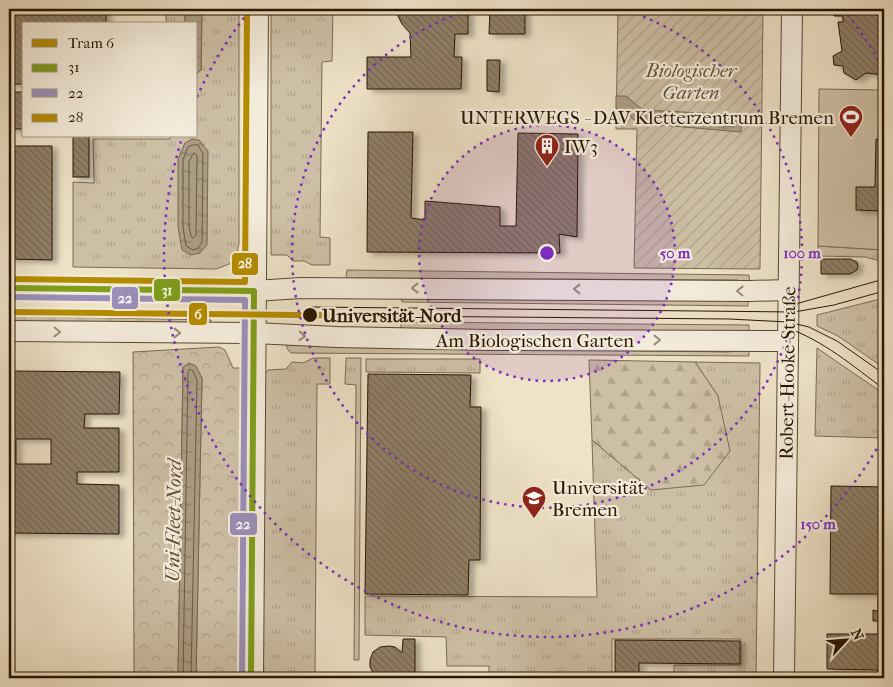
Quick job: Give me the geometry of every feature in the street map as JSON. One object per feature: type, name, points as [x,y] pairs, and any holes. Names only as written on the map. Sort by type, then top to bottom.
[{"type":"street","points":[[251,678],[256,9]]},
{"type":"street","name":"Robert-Hooke-Straße","points":[[784,678],[792,9]]},
{"type":"street","points":[[9,288],[254,291],[299,288],[749,292],[788,290]]},
{"type":"street","name":"Am Biologischen Garten","points":[[9,331],[253,334],[478,340],[788,341]]},
{"type":"green space","points":[[166,9],[185,9],[185,22],[166,22]]},
{"type":"green space","points":[[202,9],[239,9],[239,243],[236,259],[216,269],[73,267],[73,182],[94,183],[93,139],[198,138],[198,72],[201,70]]},
{"type":"green space","points":[[271,9],[333,9],[332,61],[322,62],[320,237],[330,238],[330,265],[312,265],[304,261],[293,261],[287,255],[271,255]]},
{"type":"green space","name":"Biologischer Garten","points":[[618,9],[763,9],[760,269],[634,268],[637,129],[616,129]]},
{"type":"green space","name":"UNTERWEGS - DAV Kletterzentrum Bremen","points":[[819,89],[884,90],[884,250],[818,246]]},
{"type":"green space","points":[[818,246],[884,250],[884,262],[865,257],[818,256]]},
{"type":"green space","points":[[347,270],[749,275],[750,285],[738,284],[738,280],[355,278],[351,282],[346,276]]},
{"type":"green space","points":[[9,294],[212,297],[212,302],[9,300]]},
{"type":"green space","points":[[401,294],[748,297],[748,306],[402,302]]},
{"type":"green space","points":[[884,298],[884,368],[838,336],[817,326],[817,315]]},
{"type":"green space","points":[[9,316],[211,320],[211,326],[9,324]]},
{"type":"green space","points":[[401,322],[749,325],[749,333],[401,331]]},
{"type":"green space","points":[[285,342],[328,342],[331,347],[728,352],[736,351],[736,346],[749,346],[749,356],[291,353]]},
{"type":"green space","points":[[219,347],[225,350],[233,368],[244,368],[241,678],[196,678],[202,378],[183,367],[178,678],[134,678],[133,352]]},
{"type":"green space","points":[[817,348],[884,394],[884,438],[815,436]]},
{"type":"green space","points":[[313,358],[330,358],[330,384],[317,384],[315,678],[259,678],[262,378],[268,370],[286,369],[292,362],[303,363]]},
{"type":"green space","points":[[346,358],[361,358],[359,660],[354,660],[356,385],[345,384]]},
{"type":"green space","points":[[366,359],[480,359],[480,373],[366,372]]},
{"type":"green space","points":[[589,360],[695,362],[718,396],[730,451],[704,485],[651,490],[592,440]]},
{"type":"green space","points":[[695,362],[760,363],[756,678],[674,678],[674,665],[741,665],[741,639],[612,639],[612,678],[489,678],[489,666],[447,666],[446,637],[365,635],[365,596],[597,597],[592,440],[651,490],[718,396]]},
{"type":"water","points":[[185,9],[202,9],[201,70],[198,72],[198,22],[185,22]]},
{"type":"water","points":[[616,96],[626,96],[643,110],[742,115],[741,132],[638,123],[625,112],[616,108]]},
{"type":"water","points":[[192,139],[199,140],[208,151],[207,245],[200,253],[191,255],[182,250],[178,227],[178,159],[185,143]]},
{"type":"water","points":[[189,363],[196,366],[202,378],[196,678],[178,678],[183,367]]},
{"type":"building","points":[[9,9],[106,9],[106,22],[22,22],[22,84],[9,84]]},
{"type":"building","points":[[402,9],[468,9],[468,34],[455,34],[454,57],[462,57],[461,89],[367,89],[367,57],[411,57],[410,33],[402,24],[397,14]]},
{"type":"building","points":[[490,9],[525,9],[525,34],[489,34]]},
{"type":"building","points":[[834,9],[884,9],[884,75],[866,73],[856,80],[844,73],[843,66],[834,65],[833,56],[842,51],[838,22],[843,22],[843,16],[834,16]]},
{"type":"building","points":[[487,60],[500,60],[499,92],[487,91]]},
{"type":"building","points":[[9,92],[22,92],[22,129],[9,129]]},
{"type":"building","name":"IW3","points":[[368,132],[413,132],[411,218],[425,220],[425,201],[500,207],[500,226],[516,226],[518,133],[578,134],[577,237],[559,234],[560,253],[367,252]]},
{"type":"building","points":[[73,138],[89,138],[89,177],[73,177]]},
{"type":"building","name":"UNTERWEGS - DAV Kletterzentrum Bremen","points":[[876,139],[884,139],[884,211],[856,210],[856,187],[875,187]]},
{"type":"building","points":[[9,146],[52,146],[52,260],[9,259]]},
{"type":"building","points":[[821,259],[850,259],[857,262],[858,266],[857,270],[850,274],[821,274]]},
{"type":"building","points":[[9,371],[120,372],[119,414],[85,414],[84,428],[119,428],[119,472],[77,472],[77,484],[119,485],[119,534],[9,533]],"holes":[[[16,439],[51,439],[51,464],[16,464]]]},
{"type":"building","points":[[368,374],[471,375],[470,407],[481,407],[480,560],[469,560],[468,595],[365,594]]},
{"type":"building","points":[[831,486],[884,487],[884,675],[877,675],[878,670],[827,669],[827,634],[878,634],[878,621],[873,621],[873,610],[878,611],[878,594],[830,594]]},
{"type":"building","points":[[403,639],[415,639],[415,678],[402,678],[402,675],[399,678],[376,678],[370,667],[373,652],[380,647],[389,646],[395,647],[402,653]]},
{"type":"building","points":[[615,640],[740,641],[740,664],[639,663],[639,678],[615,678]]},
{"type":"tram line","points":[[785,307],[884,279]]},
{"type":"tram line","points":[[310,307],[794,312],[834,305],[884,291]]},
{"type":"tram line","name":"6","points":[[9,312],[387,316]]},
{"type":"tram line","points":[[387,316],[729,319],[788,322],[809,327],[837,341],[884,374]]},
{"type":"tram line","points":[[787,328],[826,347],[884,389]]},
{"type":"transit line","name":"28","points":[[9,279],[245,282],[247,9]]},
{"type":"transit line","name":"31","points":[[9,288],[254,291],[251,678]]},
{"type":"transit line","name":"22","points":[[9,297],[245,300],[242,678]]},
{"type":"place","name":"UNTERWEGS - DAV Kletterzentrum Bremen","points":[[851,138]]},
{"type":"place","name":"IW3","points":[[547,167]]},
{"type":"place","name":"Universität-Nord","points":[[310,315]]},
{"type":"place","name":"Universität Bremen","points":[[534,519]]},
{"type":"water label","name":"Uni-Fleet-Nord","points":[[173,521]]}]
